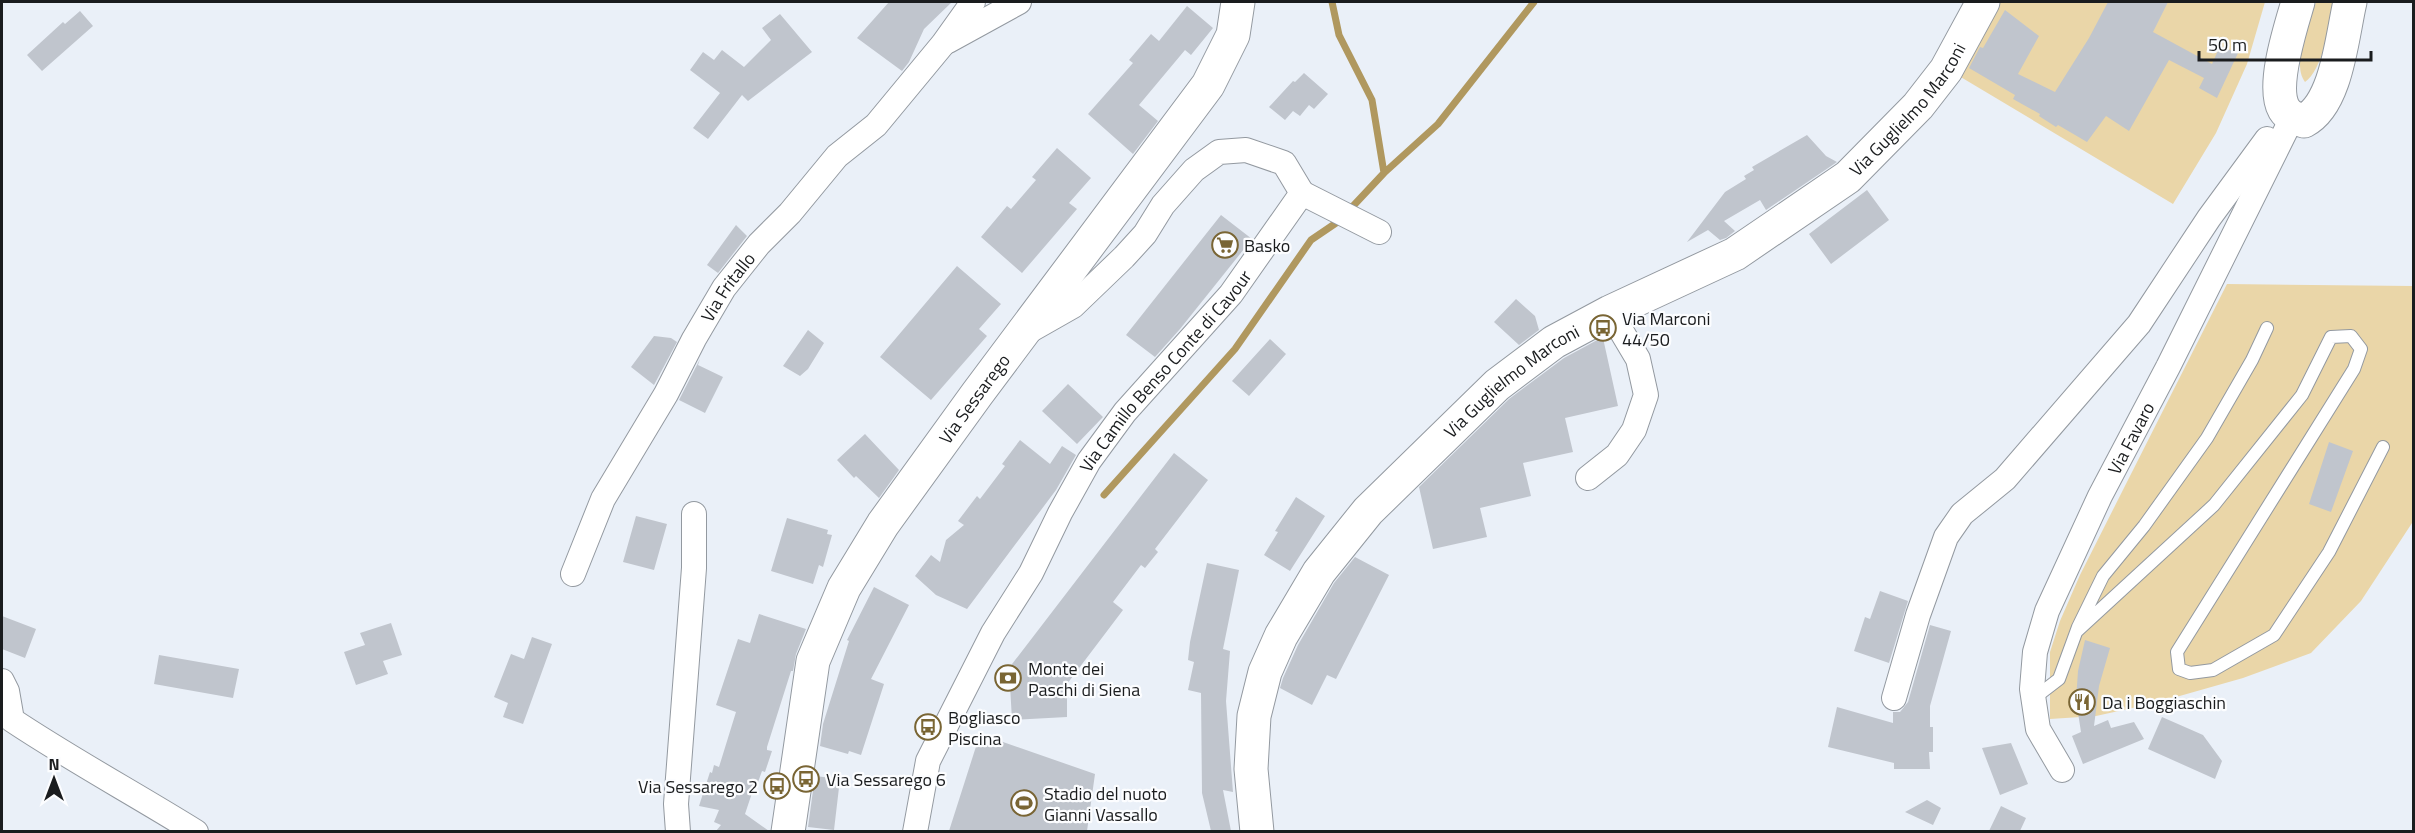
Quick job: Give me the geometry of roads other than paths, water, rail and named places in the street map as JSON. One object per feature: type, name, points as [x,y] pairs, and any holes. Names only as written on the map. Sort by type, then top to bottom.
[{"type":"street","name":"Via Fritallo","points":[[573,574],[603,499],[666,394],[694,339],[724,288],[759,244],[790,213],[837,156],[876,125],[943,44],[973,2]]},
{"type":"street","points":[[943,44],[1019,2]]},
{"type":"street","name":"Via Sessarego","points":[[788,831],[813,661],[844,588],[883,524],[1208,85],[1233,35],[1238,2]]},
{"type":"street","name":"Via Guglielmo Marconi","points":[[1257,831],[1251,769],[1254,716],[1265,672],[1281,636],[1319,572],[1368,511],[1497,385],[1554,342],[1611,312],[1735,254],[1848,177],[1918,106],[1946,70],[1983,2]]},
{"type":"street","points":[[2298,2],[2282,65],[2280,93],[2288,113],[2304,121],[2313,116],[2326,100],[2332,85],[2350,2]]},
{"type":"street","points":[[1894,698],[1918,615],[1946,537],[1962,514],[2005,479],[2139,324],[2209,218],[2288,113]]},
{"type":"street","name":"Via Favaro","points":[[2062,770],[2038,729],[2032,689],[2035,652],[2047,611],[2068,562],[2288,113]]},
{"type":"street","points":[[1020,336],[1073,306],[1145,234],[1163,205],[1194,170],[1219,152],[1246,150],[1284,163],[1302,193],[1369,227]]},
{"type":"street","name":"Via Camillo Benso Conte di Cavour","points":[[915,831],[928,761],[993,633],[1031,573],[1060,513],[1089,461],[1125,412],[1232,294],[1302,193]]},
{"type":"street","points":[[1588,478],[1617,455],[1634,429],[1646,395],[1638,359],[1611,312]]},
{"type":"street","points":[[678,831],[676,804],[694,568],[694,514]]},
{"type":"street","points":[[2,681],[7,691],[12,720],[58,751],[126,788],[196,831]]},
{"type":"lane","points":[[2033,699],[2059,679],[2077,631],[2103,576],[2144,526],[2206,438],[2252,360],[2267,328]]},
{"type":"lane","points":[[2077,631],[2214,505],[2301,395],[2331,337],[2351,336],[2361,349],[2354,369],[2177,652],[2179,669],[2190,673],[2213,670],[2274,635],[2329,552],[2383,447]]},
{"type":"waterway","points":[[1104,495],[1235,349],[1311,240],[1339,221],[1384,173],[1372,100],[1339,35],[1332,2]]},
{"type":"waterway","points":[[1384,173],[1438,124],[1534,2]]},
{"type":"place","name":"Basko","points":[[1225,245]]},
{"type":"place","name":"Via Marconi 44/50","points":[[1603,328]]},
{"type":"place","name":"Monte dei Paschi di Siena","points":[[1008,678]]},
{"type":"place","name":"Da i Boggiaschin","points":[[2082,702]]},
{"type":"place","name":"Bogliasco Piscina","points":[[928,727]]},
{"type":"place","name":"Via Sessarego 6","points":[[806,779]]},
{"type":"place","name":"Via Sessarego 2","points":[[777,786]]},
{"type":"place","name":"Stadio del nuoto Gianni Vassallo","points":[[1024,803]]}]
